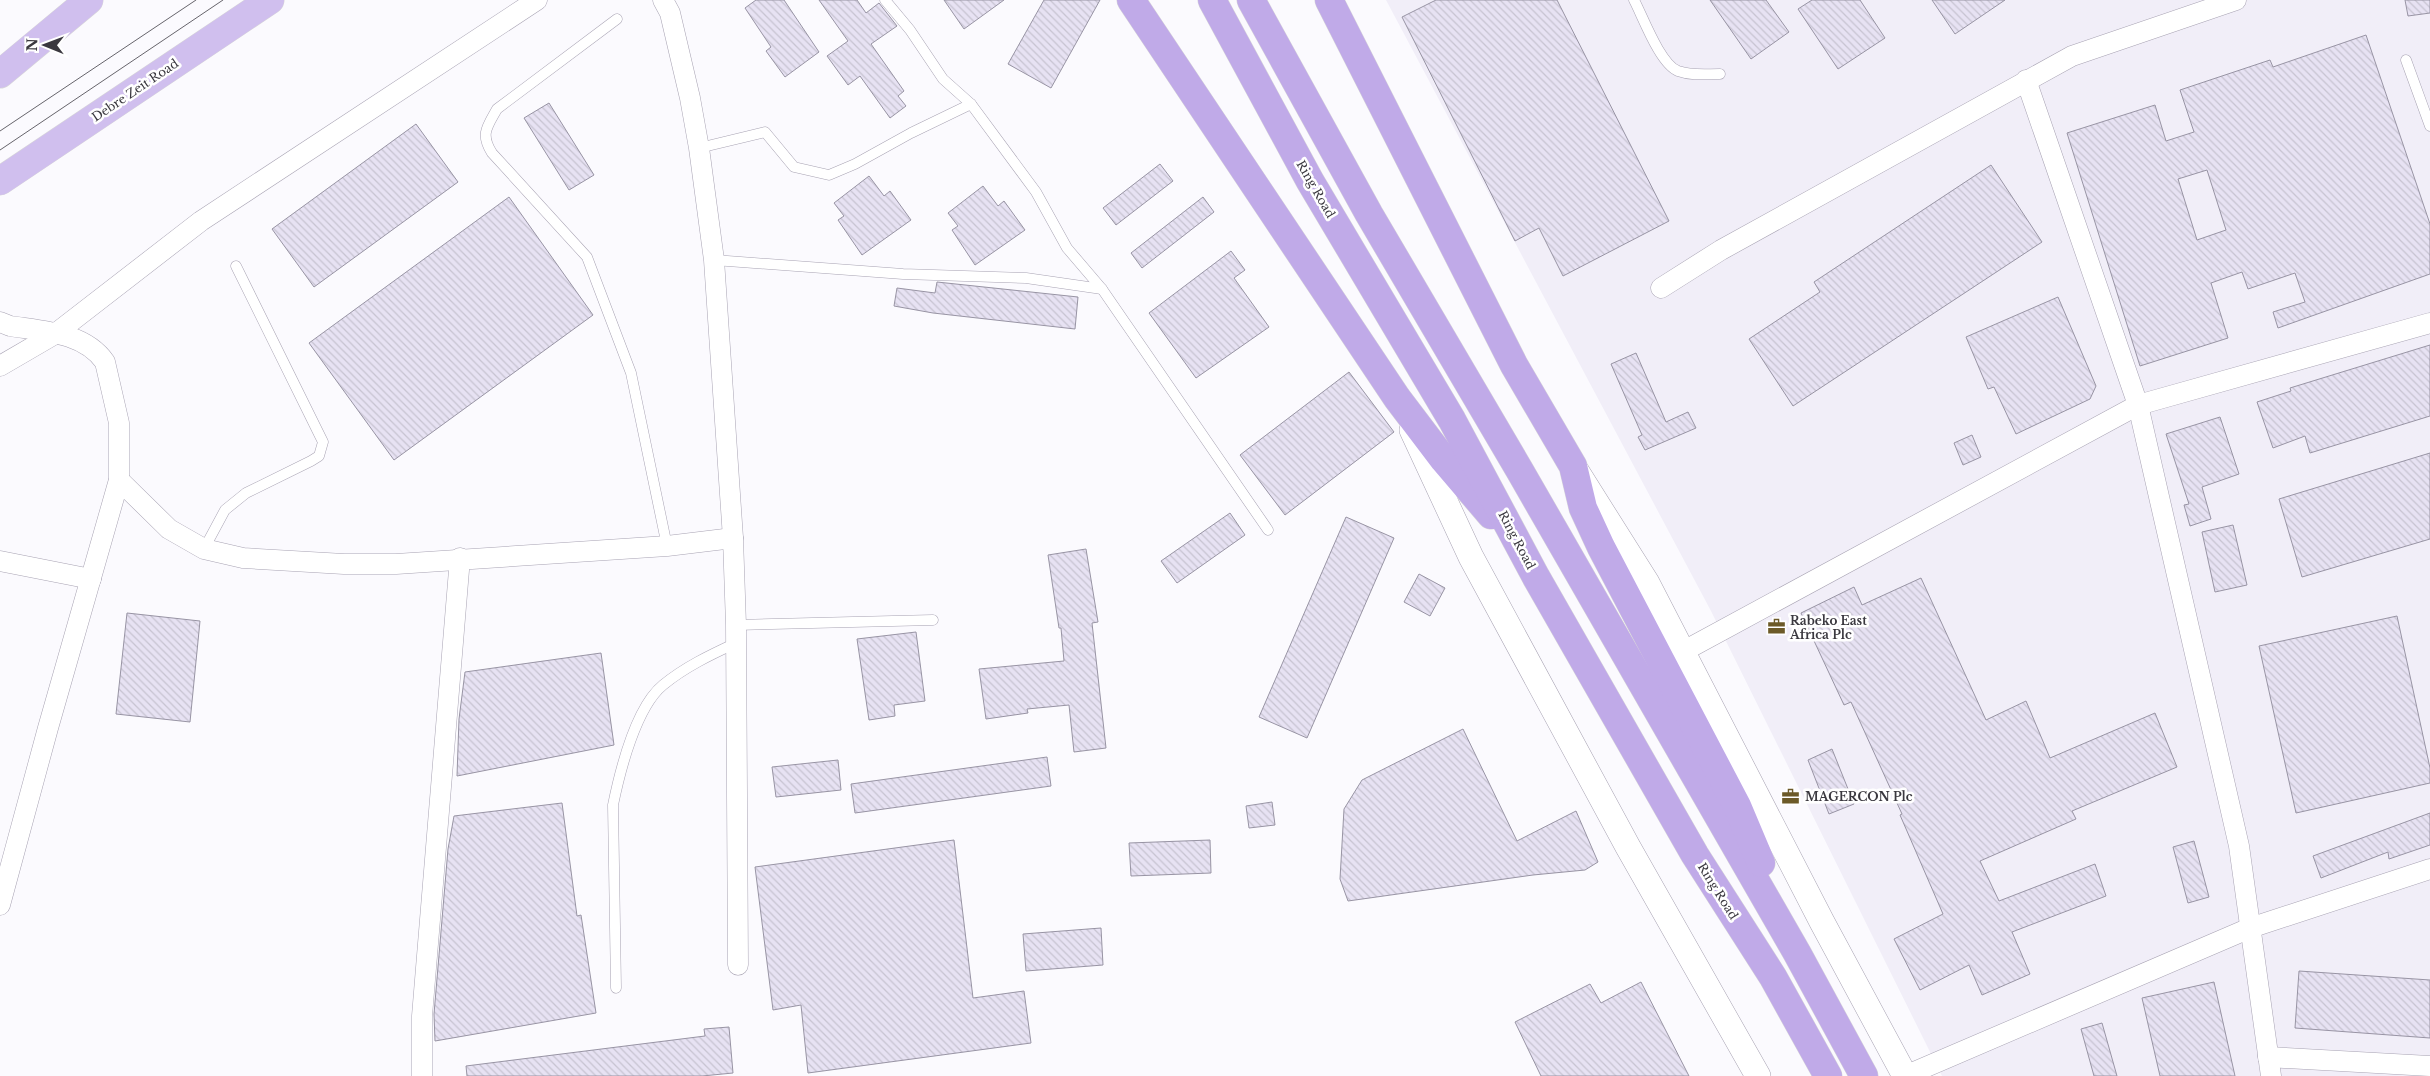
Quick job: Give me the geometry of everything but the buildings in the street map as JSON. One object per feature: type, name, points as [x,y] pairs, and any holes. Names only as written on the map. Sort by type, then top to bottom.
[{"type":"highway","points":[[1131,0],[1397,398],[1444,460],[1525,554]]},
{"type":"highway","name":"Ring Road","points":[[1212,0],[1310,181],[1452,420],[1525,554],[1695,855],[1773,977],[1828,1076]]},
{"type":"highway","points":[[1251,0],[1369,214],[1443,336],[1797,953],[1864,1076]]},
{"type":"highway","points":[[1329,0],[1514,364],[1573,466],[1583,508],[1601,547],[1737,806],[1797,953]]},
{"type":"main road","points":[[0,74],[88,0]]},
{"type":"main road","name":"Debre Zeit Road","points":[[0,181],[270,0]]},
{"type":"street","points":[[0,366],[55,334],[201,221],[537,0]]},
{"type":"street","points":[[663,0],[670,13],[699,148],[714,260],[733,538],[736,634],[738,964]]},
{"type":"street","points":[[1661,288],[1721,250],[2072,56],[2236,0]]},
{"type":"street","points":[[2026,80],[2138,406],[2239,846],[2269,1066],[2430,1066]]},
{"type":"street","points":[[0,322],[10,326],[77,339],[99,354],[104,362],[119,423],[119,480],[0,905]]},
{"type":"street","points":[[1682,652],[2138,406],[2430,323]]},
{"type":"street","points":[[1397,398],[1471,557],[1628,847],[1758,1076]]},
{"type":"street","points":[[1573,466],[1647,583],[1822,922],[1905,1076],[2250,928],[2430,869]]},
{"type":"street","points":[[119,480],[169,529],[204,549],[243,558],[344,564],[396,564],[460,558],[666,546],[733,538]]},
{"type":"street","points":[[422,1076],[422,1016],[460,558]]},
{"type":"street","points":[[0,561],[91,579]]},
{"type":"lane","points":[[885,0],[910,30],[943,79],[971,104],[1036,192],[1067,248],[1102,289],[1268,530]]},
{"type":"lane","points":[[1634,0],[1664,59],[1676,70],[1690,75],[1720,74]]},
{"type":"lane","points":[[617,19],[497,109],[486,128],[485,141],[492,153],[587,257],[630,373],[666,546]]},
{"type":"lane","points":[[2406,60],[2430,126]]},
{"type":"lane","points":[[699,148],[766,132],[794,167],[829,174],[855,164],[910,133],[971,104]]},
{"type":"lane","points":[[714,260],[903,274],[1026,278],[1102,289]]},
{"type":"lane","points":[[204,549],[226,510],[246,493],[312,461],[319,456],[323,442],[236,266]]},
{"type":"lane","points":[[616,988],[613,805],[619,776],[644,707],[662,686],[736,634],[933,620]]},
{"type":"shaded area","points":[[1386,0],[2430,0],[2430,1076],[1942,1076],[1711,611]]},
{"type":"tram line","points":[[0,131],[196,0]]},
{"type":"tram line","points":[[0,150],[223,0]]},
{"type":"place","name":"Rabeko East Africa Plc","points":[[1776,627]]},
{"type":"place","name":"MAGERCON Plc","points":[[1791,796]]}]
